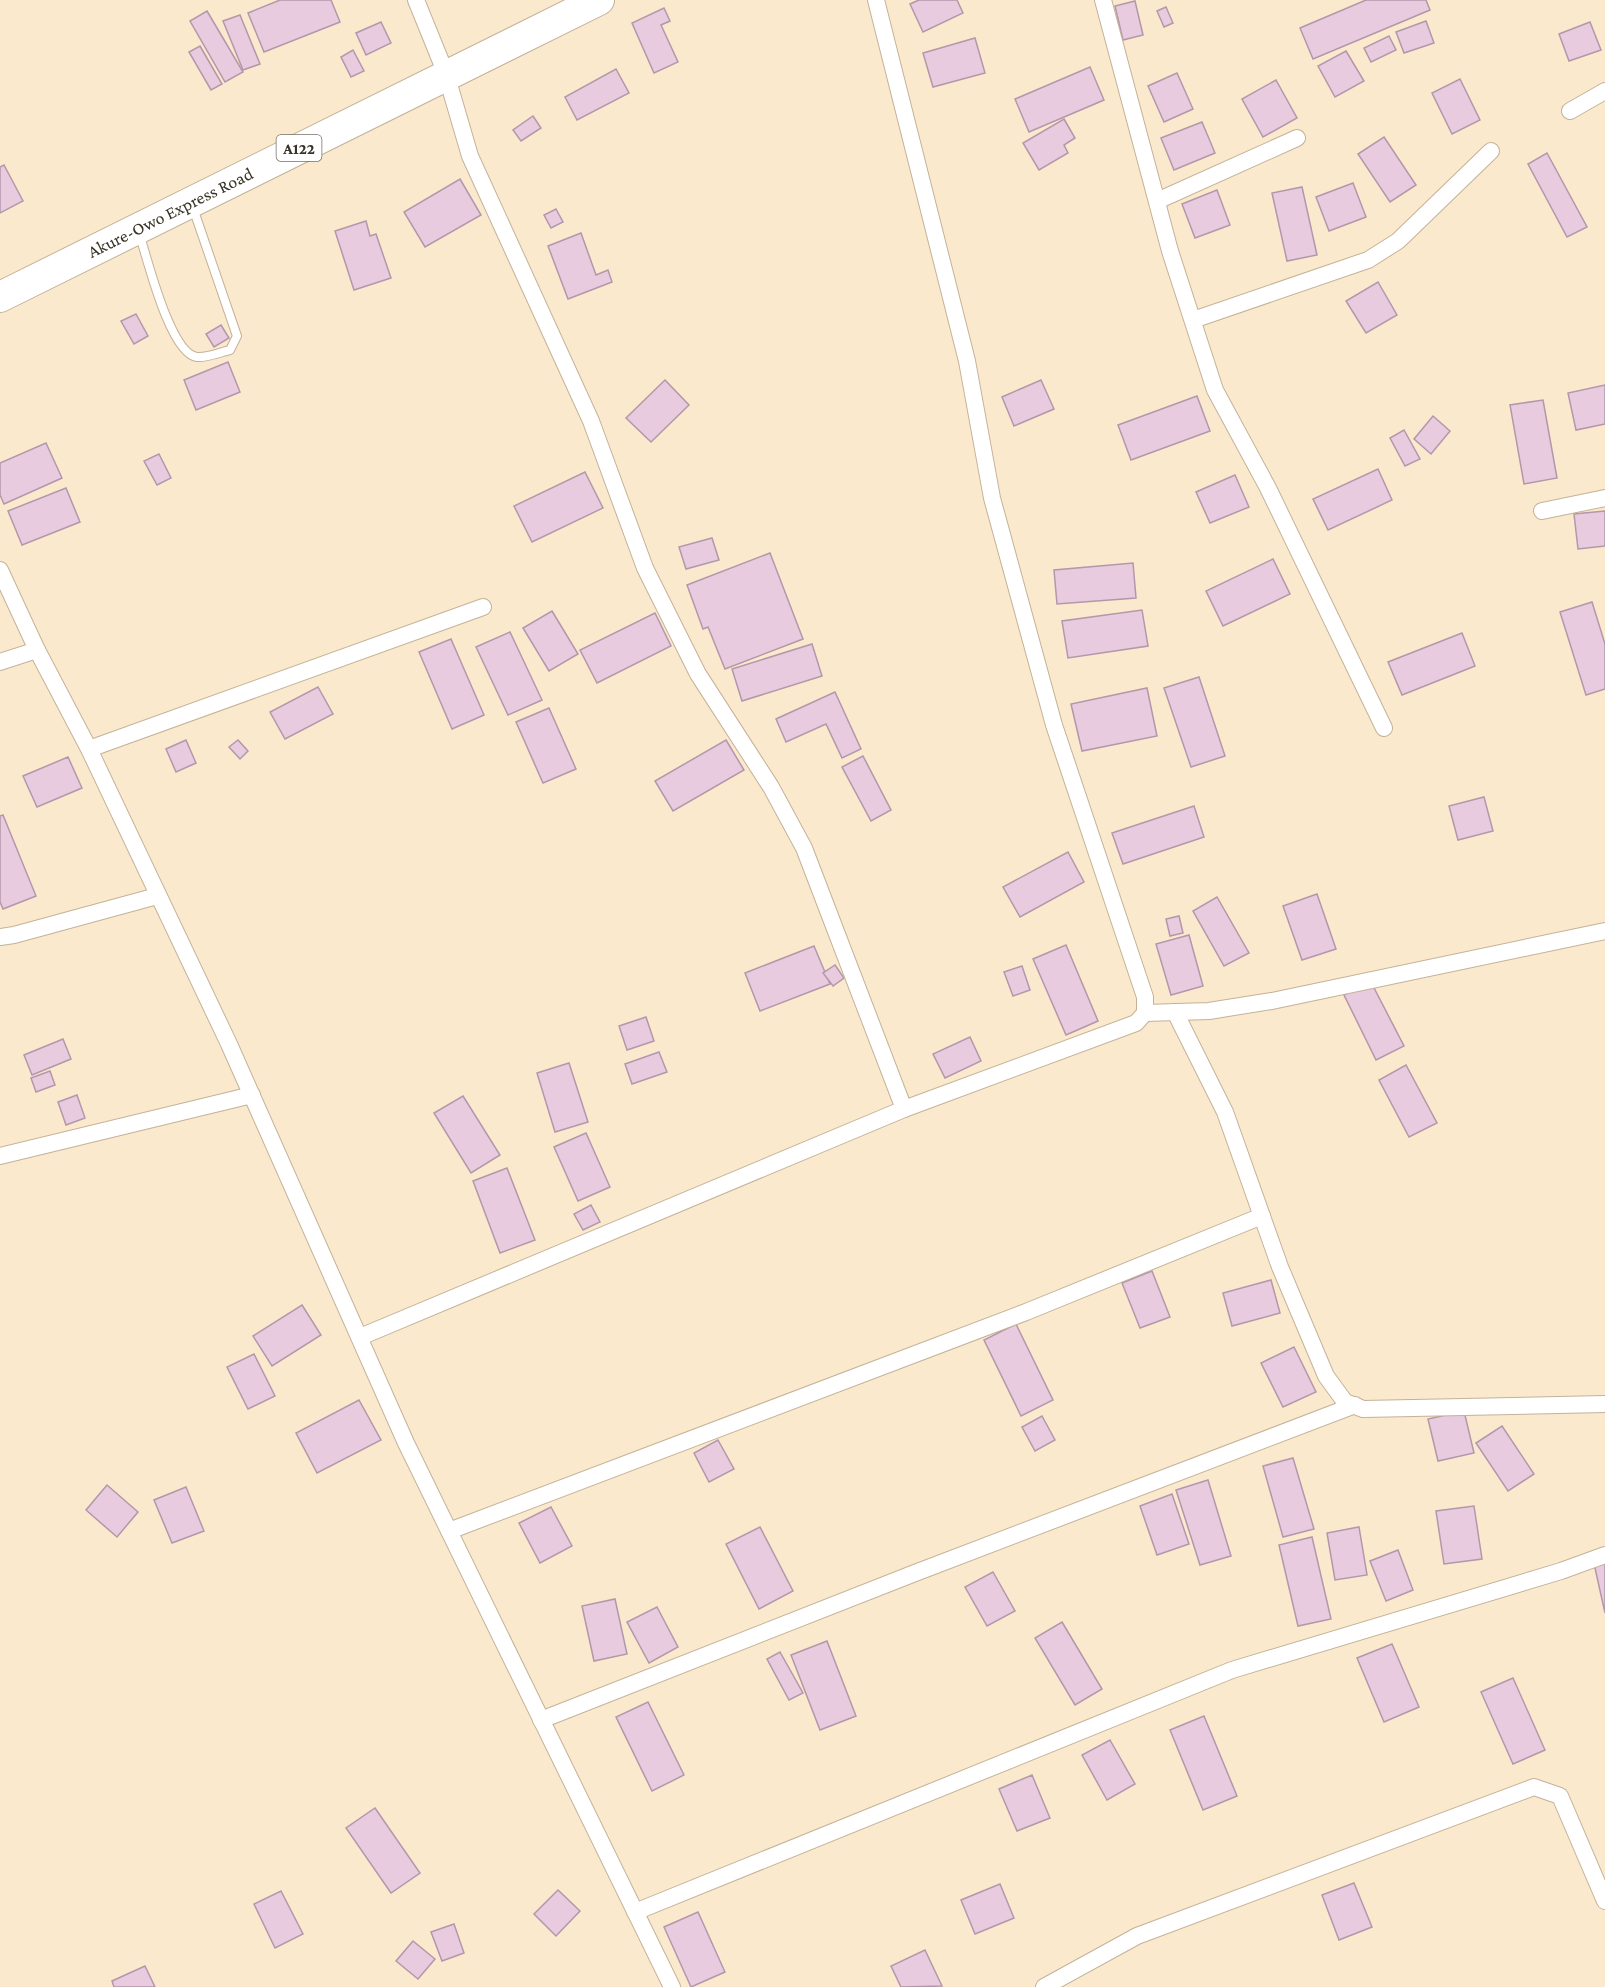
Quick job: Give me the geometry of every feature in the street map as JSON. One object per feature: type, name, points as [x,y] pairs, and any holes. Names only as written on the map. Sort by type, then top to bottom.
[{"type":"highway","name":"Akure-Owo Express Road","points":[[0,297],[599,0]]},
{"type":"street","points":[[416,0],[446,75],[470,156],[591,421],[645,568],[698,674],[771,787],[804,848],[904,1109]]},
{"type":"street","points":[[360,1337],[904,1109],[1136,1023],[1145,1013],[1145,997],[1054,725],[995,509],[967,361],[876,0]]},
{"type":"street","points":[[1102,0],[1157,201],[1215,390],[1268,488],[1384,728]]},
{"type":"street","points":[[1570,111],[1605,91]]},
{"type":"street","points":[[1157,201],[1297,138]]},
{"type":"street","points":[[1193,320],[1368,260],[1398,241],[1491,151]]},
{"type":"street","points":[[1542,511],[1605,498]]},
{"type":"street","points":[[0,570],[37,650],[89,750],[252,1095],[406,1443],[672,1987]]},
{"type":"street","points":[[89,750],[483,608]]},
{"type":"street","points":[[0,662],[37,650]]},
{"type":"street","points":[[0,937],[157,896]]},
{"type":"street","points":[[1145,1013],[1209,1011],[1272,1001],[1605,931]]},
{"type":"street","points":[[1175,1012],[1225,1112],[1280,1267],[1326,1376],[1345,1402],[1363,1409],[1605,1404]]},
{"type":"street","points":[[0,1156],[252,1095]]},
{"type":"street","points":[[449,1531],[1014,1317],[1262,1216]]},
{"type":"street","points":[[541,1719],[904,1577],[1355,1406]]},
{"type":"street","points":[[635,1912],[958,1779],[1232,1670],[1561,1571],[1605,1555]]},
{"type":"street","points":[[1044,1987],[1137,1936],[1534,1787],[1560,1796],[1605,1901]]},
{"type":"lane","points":[[137,228],[171,330],[186,351],[197,357],[230,350],[237,336],[191,202]]},
{"type":"building","points":[[280,0],[331,0],[340,22],[264,52],[248,13]]},
{"type":"building","points":[[919,0],[957,0],[963,13],[923,32],[910,4]]},
{"type":"building","points":[[1366,0],[1426,0],[1430,10],[1313,59],[1300,28]]},
{"type":"building","points":[[1135,1],[1143,35],[1123,40],[1115,6]]},
{"type":"building","points":[[1166,7],[1173,23],[1164,27],[1157,11]]},
{"type":"building","points":[[664,8],[670,21],[661,25],[678,62],[654,73],[632,23]]},
{"type":"building","points":[[207,11],[243,72],[225,82],[190,21]]},
{"type":"building","points":[[240,15],[260,64],[243,70],[223,21]]},
{"type":"building","points":[[1426,21],[1434,43],[1404,53],[1396,32]]},
{"type":"building","points":[[381,22],[391,43],[366,55],[356,33]]},
{"type":"building","points":[[1590,22],[1601,50],[1569,61],[1559,34]]},
{"type":"building","points":[[1389,36],[1396,50],[1371,62],[1364,48]]},
{"type":"building","points":[[975,38],[985,73],[933,87],[923,53]]},
{"type":"building","points":[[200,46],[222,84],[211,90],[189,52]]},
{"type":"building","points":[[353,50],[364,71],[351,77],[341,57]]},
{"type":"building","points":[[1346,51],[1364,81],[1335,97],[1318,66]]},
{"type":"building","points":[[1090,67],[1104,100],[1029,132],[1015,99]]},
{"type":"building","points":[[616,69],[629,93],[577,120],[565,97]]},
{"type":"building","points":[[1177,73],[1193,109],[1164,122],[1148,86]]},
{"type":"building","points":[[1460,79],[1480,120],[1452,134],[1432,93]]},
{"type":"building","points":[[1276,80],[1297,118],[1263,137],[1242,99]]},
{"type":"building","points":[[533,116],[541,128],[521,141],[513,130]]},
{"type":"building","points":[[1064,119],[1075,138],[1064,145],[1068,153],[1039,170],[1023,143]]},
{"type":"building","points":[[1202,122],[1215,153],[1174,170],[1161,138]]},
{"type":"building","points":[[1384,137],[1416,185],[1390,202],[1358,154]]},
{"type":"building","points":[[1547,153],[1587,227],[1567,237],[1528,164]]},
{"type":"building","points":[[4,165],[23,201],[0,213],[0,167]]},
{"type":"building","points":[[460,179],[481,215],[425,247],[404,212]]},
{"type":"building","points":[[1353,183],[1366,217],[1329,231],[1316,197]]},
{"type":"building","points":[[1302,187],[1317,255],[1287,261],[1272,193]]},
{"type":"building","points":[[1217,190],[1230,225],[1195,238],[1182,204]]},
{"type":"building","points":[[556,209],[563,222],[551,228],[544,215]]},
{"type":"building","points":[[366,221],[370,236],[376,234],[391,278],[354,290],[335,231]]},
{"type":"building","points":[[581,233],[596,275],[608,270],[612,282],[568,299],[548,246]]},
{"type":"building","points":[[1378,282],[1397,315],[1366,333],[1346,301]]},
{"type":"building","points":[[136,314],[148,336],[134,344],[121,321]]},
{"type":"building","points":[[221,325],[229,338],[214,347],[206,334]]},
{"type":"building","points":[[228,362],[240,392],[196,410],[184,380]]},
{"type":"building","points":[[665,380],[689,405],[651,442],[626,418]]},
{"type":"building","points":[[1041,380],[1054,409],[1014,426],[1002,397]]},
{"type":"building","points":[[1605,385],[1605,424],[1576,430],[1568,393]]},
{"type":"building","points":[[1197,396],[1210,431],[1131,460],[1118,425]]},
{"type":"building","points":[[1543,400],[1557,478],[1524,484],[1510,405]]},
{"type":"building","points":[[1433,416],[1450,431],[1431,454],[1414,439]]},
{"type":"building","points":[[1404,430],[1420,459],[1405,466],[1390,438]]},
{"type":"building","points":[[46,443],[62,478],[4,504],[0,495],[0,463]]},
{"type":"building","points":[[159,454],[171,478],[157,485],[144,461]]},
{"type":"building","points":[[1378,469],[1392,500],[1328,530],[1313,499]]},
{"type":"building","points":[[585,472],[603,508],[532,542],[514,506]]},
{"type":"building","points":[[1235,475],[1249,507],[1210,523],[1196,492]]},
{"type":"building","points":[[66,488],[80,522],[22,545],[8,511]]},
{"type":"building","points":[[1605,511],[1605,546],[1578,549],[1574,514]]},
{"type":"building","points":[[712,538],[719,560],[686,569],[679,547]]},
{"type":"building","points":[[770,553],[803,639],[725,669],[708,627],[703,629],[687,585]]},
{"type":"building","points":[[1273,559],[1290,594],[1223,626],[1206,591]]},
{"type":"building","points":[[1133,563],[1136,598],[1057,604],[1054,570]]},
{"type":"building","points":[[1592,602],[1605,644],[1605,689],[1586,695],[1560,612]]},
{"type":"building","points":[[1142,610],[1148,646],[1068,658],[1062,621]]},
{"type":"building","points":[[552,611],[578,654],[549,671],[523,628]]},
{"type":"building","points":[[655,613],[671,646],[597,683],[580,650]]},
{"type":"building","points":[[510,632],[542,700],[508,715],[476,647]]},
{"type":"building","points":[[1462,633],[1475,666],[1402,695],[1388,662]]},
{"type":"building","points":[[451,639],[484,715],[452,729],[419,652]]},
{"type":"building","points":[[812,644],[822,676],[742,701],[732,669]]},
{"type":"building","points":[[1199,677],[1225,756],[1191,767],[1164,688]]},
{"type":"building","points":[[318,687],[333,714],[285,739],[270,712]]},
{"type":"building","points":[[1147,688],[1157,736],[1082,751],[1071,704]]},
{"type":"building","points":[[835,692],[861,749],[842,758],[826,724],[786,742],[776,719]]},
{"type":"building","points":[[549,708],[576,769],[543,783],[516,722]]},
{"type":"building","points":[[186,740],[196,763],[176,772],[166,749]]},
{"type":"building","points":[[238,740],[248,751],[240,759],[229,747]]},
{"type":"building","points":[[726,740],[744,770],[673,811],[655,781]]},
{"type":"building","points":[[863,756],[891,810],[871,821],[842,767]]},
{"type":"building","points":[[68,757],[82,788],[37,807],[23,776]]},
{"type":"building","points":[[1484,797],[1493,831],[1458,840],[1449,806]]},
{"type":"building","points":[[1194,806],[1204,837],[1123,864],[1112,833]]},
{"type":"building","points":[[3,815],[36,896],[3,909],[0,902],[0,816]]},
{"type":"building","points":[[1068,852],[1084,882],[1020,917],[1003,887]]},
{"type":"building","points":[[1317,894],[1336,949],[1302,960],[1283,906]]},
{"type":"building","points":[[1217,897],[1249,953],[1224,966],[1193,911]]},
{"type":"building","points":[[1179,916],[1183,933],[1170,936],[1166,919]]},
{"type":"building","points":[[1189,935],[1203,986],[1171,995],[1156,944]]},
{"type":"building","points":[[1066,945],[1098,1021],[1066,1035],[1033,959]]},
{"type":"building","points":[[814,946],[830,984],[760,1011],[745,973]]},
{"type":"building","points":[[835,965],[844,978],[833,986],[823,973]]},
{"type":"building","points":[[1022,966],[1030,990],[1013,996],[1004,972]]},
{"type":"building","points":[[1371,982],[1404,1046],[1376,1060],[1344,995]]},
{"type":"building","points":[[646,1017],[654,1041],[627,1050],[619,1026]]},
{"type":"building","points":[[970,1037],[981,1061],[945,1078],[933,1054]]},
{"type":"building","points":[[63,1039],[71,1059],[32,1075],[24,1055]]},
{"type":"building","points":[[659,1052],[667,1072],[632,1084],[625,1064]]},
{"type":"building","points":[[569,1063],[588,1122],[555,1132],[537,1073]]},
{"type":"building","points":[[1406,1065],[1437,1123],[1409,1137],[1379,1080]]},
{"type":"building","points":[[50,1071],[55,1085],[36,1092],[31,1078]]},
{"type":"building","points":[[77,1095],[85,1118],[66,1125],[58,1102]]},
{"type":"building","points":[[463,1096],[500,1155],[471,1173],[434,1113]]},
{"type":"building","points":[[586,1133],[610,1187],[578,1201],[554,1147]]},
{"type":"building","points":[[507,1168],[535,1240],[500,1253],[473,1181]]},
{"type":"building","points":[[591,1205],[600,1222],[583,1230],[574,1214]]},
{"type":"building","points":[[1152,1271],[1170,1317],[1140,1328],[1122,1283]]},
{"type":"building","points":[[1271,1280],[1280,1313],[1232,1326],[1223,1293]]},
{"type":"building","points":[[302,1305],[321,1335],[272,1366],[253,1336]]},
{"type":"building","points":[[1016,1324],[1053,1400],[1021,1416],[984,1340]]},
{"type":"building","points":[[1294,1347],[1316,1392],[1283,1407],[1261,1363]]},
{"type":"building","points":[[254,1354],[275,1396],[248,1409],[227,1367]]},
{"type":"building","points":[[359,1400],[381,1440],[317,1473],[296,1433]]},
{"type":"building","points":[[1464,1411],[1474,1453],[1438,1461],[1428,1419]]},
{"type":"building","points":[[1042,1416],[1055,1440],[1035,1451],[1022,1427]]},
{"type":"building","points":[[1502,1426],[1534,1474],[1508,1491],[1476,1443]]},
{"type":"building","points":[[718,1440],[734,1469],[709,1482],[694,1453]]},
{"type":"building","points":[[1293,1458],[1314,1529],[1283,1537],[1263,1466]]},
{"type":"building","points":[[1208,1480],[1231,1556],[1200,1565],[1176,1490]]},
{"type":"building","points":[[107,1485],[138,1512],[117,1537],[86,1510]]},
{"type":"building","points":[[186,1487],[204,1531],[172,1543],[154,1500]]},
{"type":"building","points":[[1172,1494],[1189,1544],[1157,1555],[1140,1506]]},
{"type":"building","points":[[1474,1506],[1482,1559],[1444,1564],[1436,1511]]},
{"type":"building","points":[[551,1507],[572,1546],[540,1563],[519,1523]]},
{"type":"building","points":[[760,1527],[793,1591],[759,1609],[726,1544]]},
{"type":"building","points":[[1359,1527],[1367,1575],[1335,1580],[1327,1533]]},
{"type":"building","points":[[1312,1537],[1331,1619],[1298,1626],[1279,1545]]},
{"type":"building","points":[[1398,1550],[1413,1590],[1386,1601],[1370,1561]]},
{"type":"building","points":[[1605,1557],[1605,1613],[1593,1559]]},
{"type":"building","points":[[993,1572],[1015,1611],[987,1626],[965,1587]]},
{"type":"building","points":[[615,1599],[627,1654],[594,1661],[582,1606]]},
{"type":"building","points":[[657,1607],[678,1647],[649,1663],[627,1622]]},
{"type":"building","points":[[1062,1622],[1102,1689],[1075,1705],[1035,1638]]},
{"type":"building","points":[[827,1641],[856,1716],[820,1730],[791,1655]]},
{"type":"building","points":[[1392,1644],[1419,1707],[1384,1722],[1357,1658]]},
{"type":"building","points":[[780,1652],[803,1693],[789,1700],[767,1659]]},
{"type":"building","points":[[1513,1678],[1545,1750],[1513,1764],[1481,1692]]},
{"type":"building","points":[[648,1702],[684,1775],[652,1791],[616,1717]]},
{"type":"building","points":[[1204,1716],[1237,1796],[1203,1810],[1170,1730]]},
{"type":"building","points":[[1110,1740],[1135,1784],[1107,1800],[1082,1755]]},
{"type":"building","points":[[1032,1775],[1050,1818],[1017,1831],[999,1789]]},
{"type":"building","points":[[375,1808],[420,1873],[391,1893],[346,1828]]},
{"type":"building","points":[[1354,1883],[1372,1927],[1339,1940],[1322,1895]]},
{"type":"building","points":[[1000,1884],[1014,1918],[975,1934],[961,1900]]},
{"type":"building","points":[[558,1890],[580,1911],[556,1936],[534,1914]]},
{"type":"building","points":[[281,1891],[303,1934],[275,1948],[254,1904]]},
{"type":"building","points":[[698,1912],[725,1972],[691,1987],[664,1927]]},
{"type":"building","points":[[454,1924],[464,1953],[442,1961],[431,1932]]},
{"type":"building","points":[[413,1941],[435,1959],[418,1979],[396,1961]]},
{"type":"building","points":[[925,1950],[942,1986],[901,1987],[891,1966]]},
{"type":"building","points":[[145,1966],[155,1987],[114,1987],[112,1981]]}]
